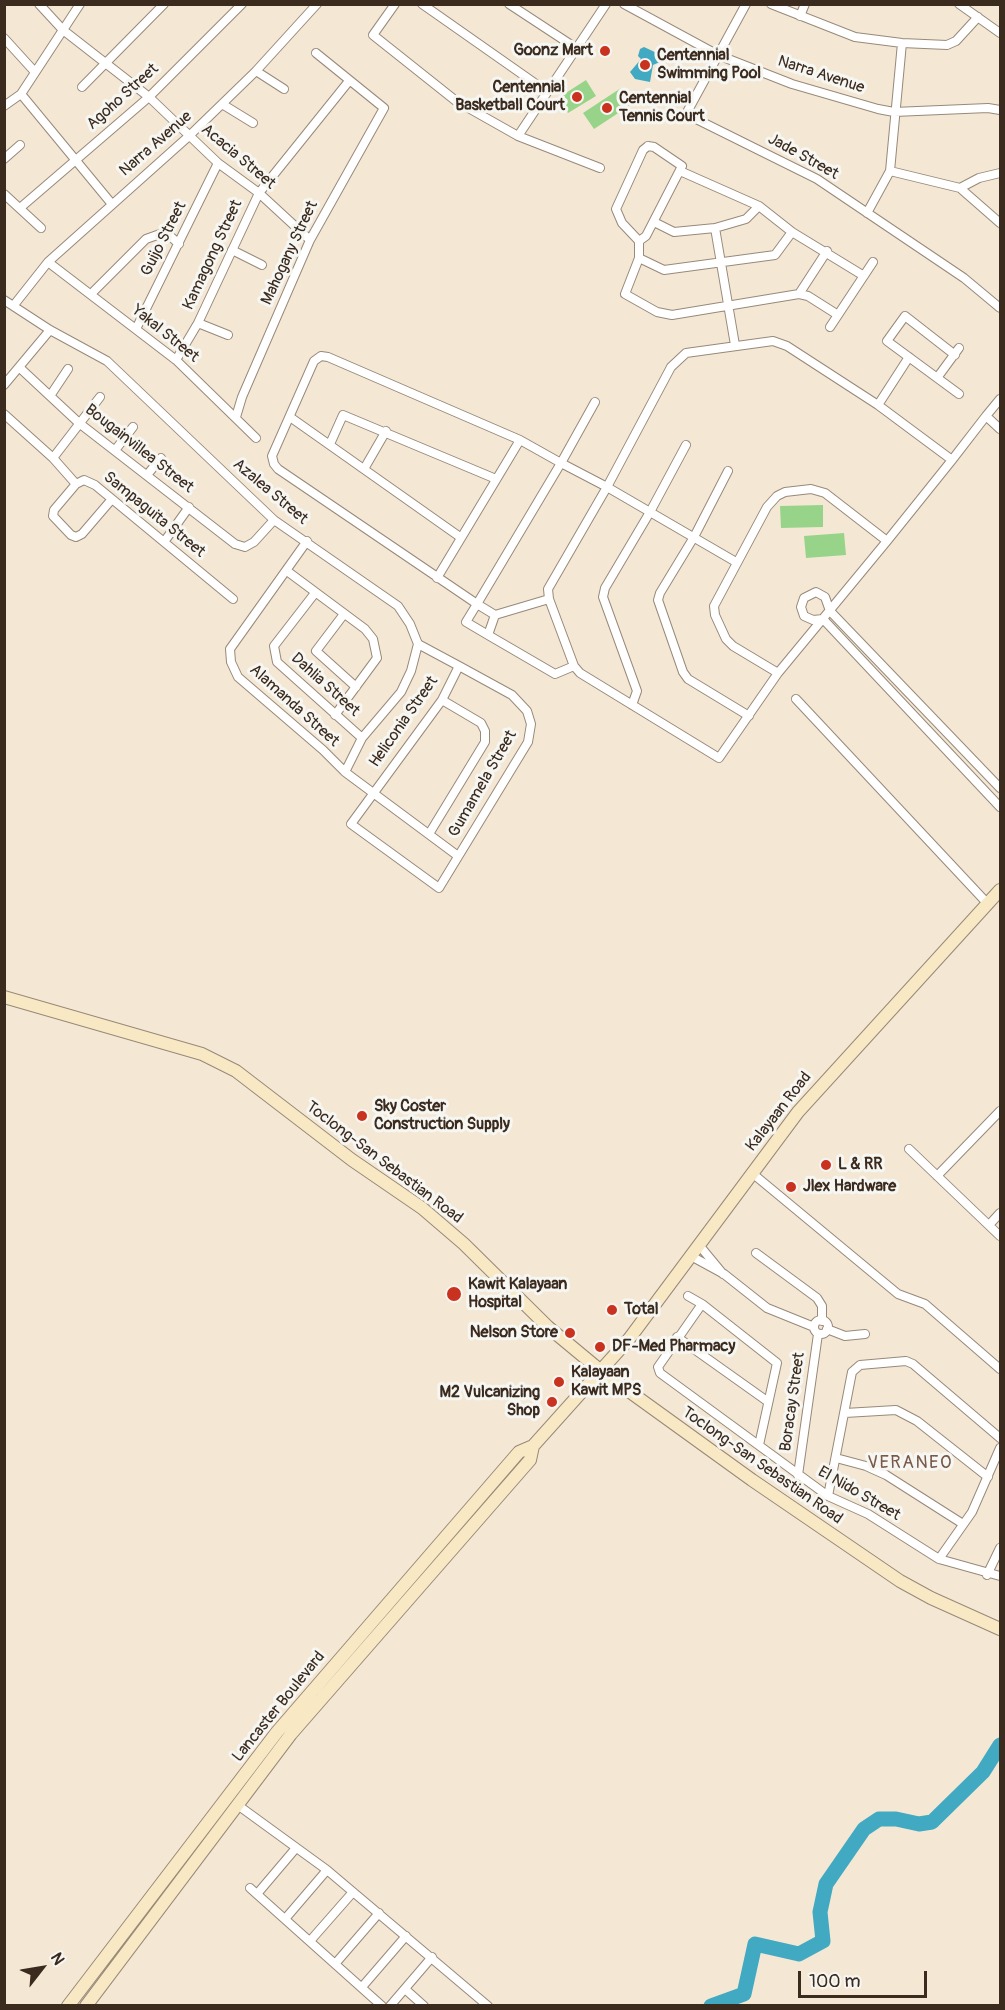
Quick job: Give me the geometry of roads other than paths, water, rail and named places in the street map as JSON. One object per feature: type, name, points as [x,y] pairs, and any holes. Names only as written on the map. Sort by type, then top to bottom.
[{"type":"main road","name":"Kalayaan Road","points":[[601,1371],[640,1326],[752,1173],[822,1084],[1000,890]]},
{"type":"main road","name":"Toclong-San Sebastian Road","points":[[4,997],[202,1054],[236,1071],[344,1155],[422,1208],[464,1244],[548,1328],[601,1371],[752,1480],[900,1581],[931,1598],[1000,1629]]},
{"type":"main road","name":"Lancaster Boulevard","points":[[68,2006],[300,1704],[519,1452],[533,1446],[601,1371]]},
{"type":"main road","name":"Lancaster Boulevard","points":[[86,2006],[239,1806],[291,1734],[530,1460],[533,1446]]},
{"type":"main road","points":[[148,1901],[159,1910]]},
{"type":"street","name":"Acacia Street","points":[[39,4],[63,30],[148,97],[218,163],[259,193],[310,240]]},
{"type":"street","points":[[4,106],[21,94],[80,4]]},
{"type":"street","points":[[82,87],[164,4]]},
{"type":"street","name":"Agoho Street","points":[[20,208],[148,97],[242,4]]},
{"type":"street","name":"Narra Avenue","points":[[14,305],[48,262],[111,203],[189,136],[256,71],[317,4]]},
{"type":"street","points":[[395,4],[373,35],[456,101],[518,136],[600,168]]},
{"type":"street","points":[[422,4],[546,91]]},
{"type":"street","points":[[509,4],[576,48]]},
{"type":"street","points":[[518,136],[606,4]]},
{"type":"street","name":"Narra Avenue","points":[[624,4],[718,55],[792,84],[894,112],[988,108],[1000,110]]},
{"type":"street","name":"Jade Street","points":[[746,4],[686,114],[818,179],[964,278],[1000,308]]},
{"type":"street","points":[[771,4],[855,36],[902,44],[947,45],[956,41],[978,17]]},
{"type":"street","points":[[800,16],[805,4]]},
{"type":"street","points":[[959,4],[1000,33]]},
{"type":"street","points":[[4,38],[34,71]]},
{"type":"street","points":[[867,213],[890,171],[902,44]]},
{"type":"street","points":[[316,53],[349,81]]},
{"type":"street","points":[[256,71],[284,89]]},
{"type":"street","name":"Mahogany Street","points":[[236,417],[242,397],[310,240],[384,108],[349,81]]},
{"type":"street","name":"Kamagong Street","points":[[176,360],[198,323],[259,193],[349,81]]},
{"type":"street","points":[[21,94],[111,203]]},
{"type":"street","points":[[222,104],[253,123]]},
{"type":"street","name":"Narra Avenue","points":[[988,108],[1000,104]]},
{"type":"street","points":[[4,159],[20,145]]},
{"type":"street","points":[[639,241],[646,236],[682,166],[679,161],[648,146],[643,150],[616,209],[622,223],[639,241],[639,258],[625,294],[657,312],[672,315],[800,294],[838,315]]},
{"type":"street","name":"Guijo Street","points":[[136,329],[180,244],[218,163]]},
{"type":"street","points":[[680,171],[759,206],[792,232],[827,251],[864,276]]},
{"type":"street","points":[[890,171],[960,188],[1000,223]]},
{"type":"street","points":[[960,188],[979,178],[1000,173]]},
{"type":"street","points":[[4,194],[41,228]]},
{"type":"street","points":[[654,222],[674,232],[715,228],[746,219],[759,206]]},
{"type":"street","points":[[715,228],[735,345]]},
{"type":"street","points":[[639,258],[664,270],[775,255],[792,232]]},
{"type":"street","points":[[91,294],[146,239],[160,234],[170,236],[180,244]]},
{"type":"street","points":[[232,250],[262,266]]},
{"type":"street","points":[[800,294],[827,251]]},
{"type":"street","name":"Yakal Street","points":[[48,262],[176,360],[256,438]]},
{"type":"street","points":[[830,327],[873,262]]},
{"type":"street","name":"Azalea Street","points":[[4,300],[50,330],[107,361],[274,520],[398,606],[410,624],[417,644]]},
{"type":"street","points":[[937,378],[957,352],[904,316],[887,341],[909,357],[937,378],[959,394]]},
{"type":"street","points":[[198,323],[228,335]]},
{"type":"street","points":[[4,385],[50,330]]},
{"type":"street","points":[[952,460],[878,405],[788,346],[773,341],[686,353],[671,367],[608,487],[552,581],[549,600],[574,666],[579,673],[719,758],[778,673],[887,541],[952,460],[1000,399]]},
{"type":"street","points":[[549,600],[495,615],[278,469],[273,456],[314,361],[321,356],[328,357],[520,440],[608,487],[736,562]]},
{"type":"street","points":[[878,405],[909,357]]},
{"type":"street","name":"Bougainvillea Street","points":[[20,368],[79,423],[116,449],[235,544],[245,547],[254,542],[274,520]]},
{"type":"street","points":[[50,396],[68,369]]},
{"type":"street","points":[[53,458],[100,397]]},
{"type":"street","points":[[574,666],[555,674],[466,622],[595,402]]},
{"type":"street","name":"Sampaguita Street","points":[[4,414],[53,458],[76,484],[84,480],[95,485],[233,599]]},
{"type":"street","points":[[330,444],[343,415],[386,431],[496,479]]},
{"type":"street","points":[[986,416],[1000,429]]},
{"type":"street","points":[[290,417],[460,537]]},
{"type":"street","points":[[116,449],[133,427]]},
{"type":"street","points":[[364,469],[386,431]]},
{"type":"street","points":[[437,578],[520,440]]},
{"type":"street","points":[[632,705],[637,691],[603,597],[604,588],[650,512],[686,445]]},
{"type":"street","points":[[147,475],[161,458]]},
{"type":"street","points":[[728,471],[694,537],[660,592],[660,610],[688,679],[749,716]]},
{"type":"street","points":[[76,484],[54,510],[52,516],[71,535],[76,537],[82,534],[112,499]]},
{"type":"street","points":[[778,673],[733,646],[726,639],[715,615],[717,597],[767,507],[777,496],[785,492],[811,489],[825,493],[887,541]]},
{"type":"street","points":[[164,542],[189,507]]},
{"type":"street","name":"Alamanda Street","points":[[307,541],[230,649],[231,662],[238,677],[372,795],[458,856]]},
{"type":"street","points":[[287,571],[365,629],[373,639],[376,658],[336,715]]},
{"type":"street","name":"Dahlia Street","points":[[315,593],[274,646],[277,662],[362,738]]},
{"type":"street","points":[[823,619],[813,620],[804,616],[801,607],[804,598],[811,593],[821,594],[827,600],[830,610],[1000,788]]},
{"type":"street","points":[[344,614],[316,651],[356,687]]},
{"type":"street","points":[[488,635],[495,615]]},
{"type":"street","points":[[823,619],[1000,807]]},
{"type":"street","points":[[345,772],[362,738],[400,692],[411,671],[417,644]]},
{"type":"street","name":"Gumamela Street","points":[[372,795],[351,824],[439,888],[528,742],[531,724],[527,711],[512,696],[417,644]]},
{"type":"street","name":"Heliconia Street","points":[[372,795],[442,700],[459,666]]},
{"type":"street","points":[[796,699],[987,903]]},
{"type":"street","points":[[429,834],[485,742],[485,731],[481,723],[442,700]]},
{"type":"street","points":[[937,1176],[1000,1111]]},
{"type":"street","points":[[909,1149],[1000,1236]]},
{"type":"street","points":[[752,1173],[898,1294],[925,1304],[1000,1370]]},
{"type":"street","points":[[989,1225],[1000,1213]]},
{"type":"street","points":[[695,1250],[767,1308],[816,1330],[825,1333],[827,1329]]},
{"type":"street","points":[[756,1253],[817,1298],[822,1306],[822,1321]]},
{"type":"street","points":[[688,1296],[702,1304],[777,1363],[759,1445]]},
{"type":"street","points":[[702,1304],[677,1337],[768,1401]]},
{"type":"street","points":[[816,1330],[816,1322],[822,1321],[826,1323],[827,1329]]},
{"type":"street","points":[[827,1329],[845,1336],[865,1334]]},
{"type":"street","name":"Boracay Street","points":[[798,1475],[816,1330]]},
{"type":"street","name":"El Nido Street","points":[[677,1337],[658,1370],[798,1475],[828,1496],[868,1514],[939,1559],[987,1575],[1000,1576]]},
{"type":"street","points":[[828,1496],[852,1372],[860,1365],[906,1361],[924,1372],[1000,1438]]},
{"type":"street","points":[[845,1413],[896,1410],[917,1421],[988,1477]]},
{"type":"street","points":[[939,1559],[972,1512],[1000,1448]]},
{"type":"street","points":[[836,1458],[866,1466],[886,1475],[963,1524]]},
{"type":"street","points":[[987,1575],[1000,1548]]},
{"type":"street","points":[[239,1806],[327,1870],[488,2006]]},
{"type":"street","points":[[257,1894],[296,1848]]},
{"type":"street","points":[[285,1919],[327,1870]]},
{"type":"street","points":[[250,1888],[382,2006]]},
{"type":"street","points":[[310,1941],[353,1892]]},
{"type":"street","points":[[336,1964],[379,1913]]},
{"type":"street","points":[[362,1987],[406,1936]]},
{"type":"street","points":[[390,2006],[432,1957]]},
{"type":"street","points":[[405,1989],[424,2006]]},
{"type":"water","name":"Centennial Swimming Pool","points":[[644,47],[659,54],[662,61],[653,65],[650,82],[635,79],[630,72],[641,59],[638,56],[640,49]]},
{"type":"waterway","points":[[711,2006],[744,1994],[755,1944],[799,1954],[823,1941],[820,1912],[826,1884],[864,1829],[879,1819],[896,1819],[919,1824],[932,1822],[983,1772],[1000,1745]]},
{"type":"place","name":"Goonz Mart","points":[[605,51]]},
{"type":"place","name":"Centennial Swimming Pool","points":[[645,65]]},
{"type":"place","name":"Centennial Basketball Court","points":[[577,97]]},
{"type":"place","name":"Centennial Tennis Court","points":[[607,108]]},
{"type":"place","name":"Sky Coster Construction Supply","points":[[362,1116]]},
{"type":"place","name":"L & RR","points":[[826,1165]]},
{"type":"place","name":"Jlex Hardware","points":[[791,1187]]},
{"type":"place","name":"Kawit Kalayaan Hospital","points":[[454,1294]]},
{"type":"place","name":"Total","points":[[612,1310]]},
{"type":"place","name":"Nelson Store","points":[[570,1333]]},
{"type":"place","name":"DF-Med Pharmacy","points":[[600,1347]]},
{"type":"place","name":"Kalayaan Kawit MPS","points":[[559,1382]]},
{"type":"place","name":"M2 Vulcanizing Shop","points":[[552,1402]]},
{"type":"district","name":"VERANEO","points":[[910,1463]]}]
